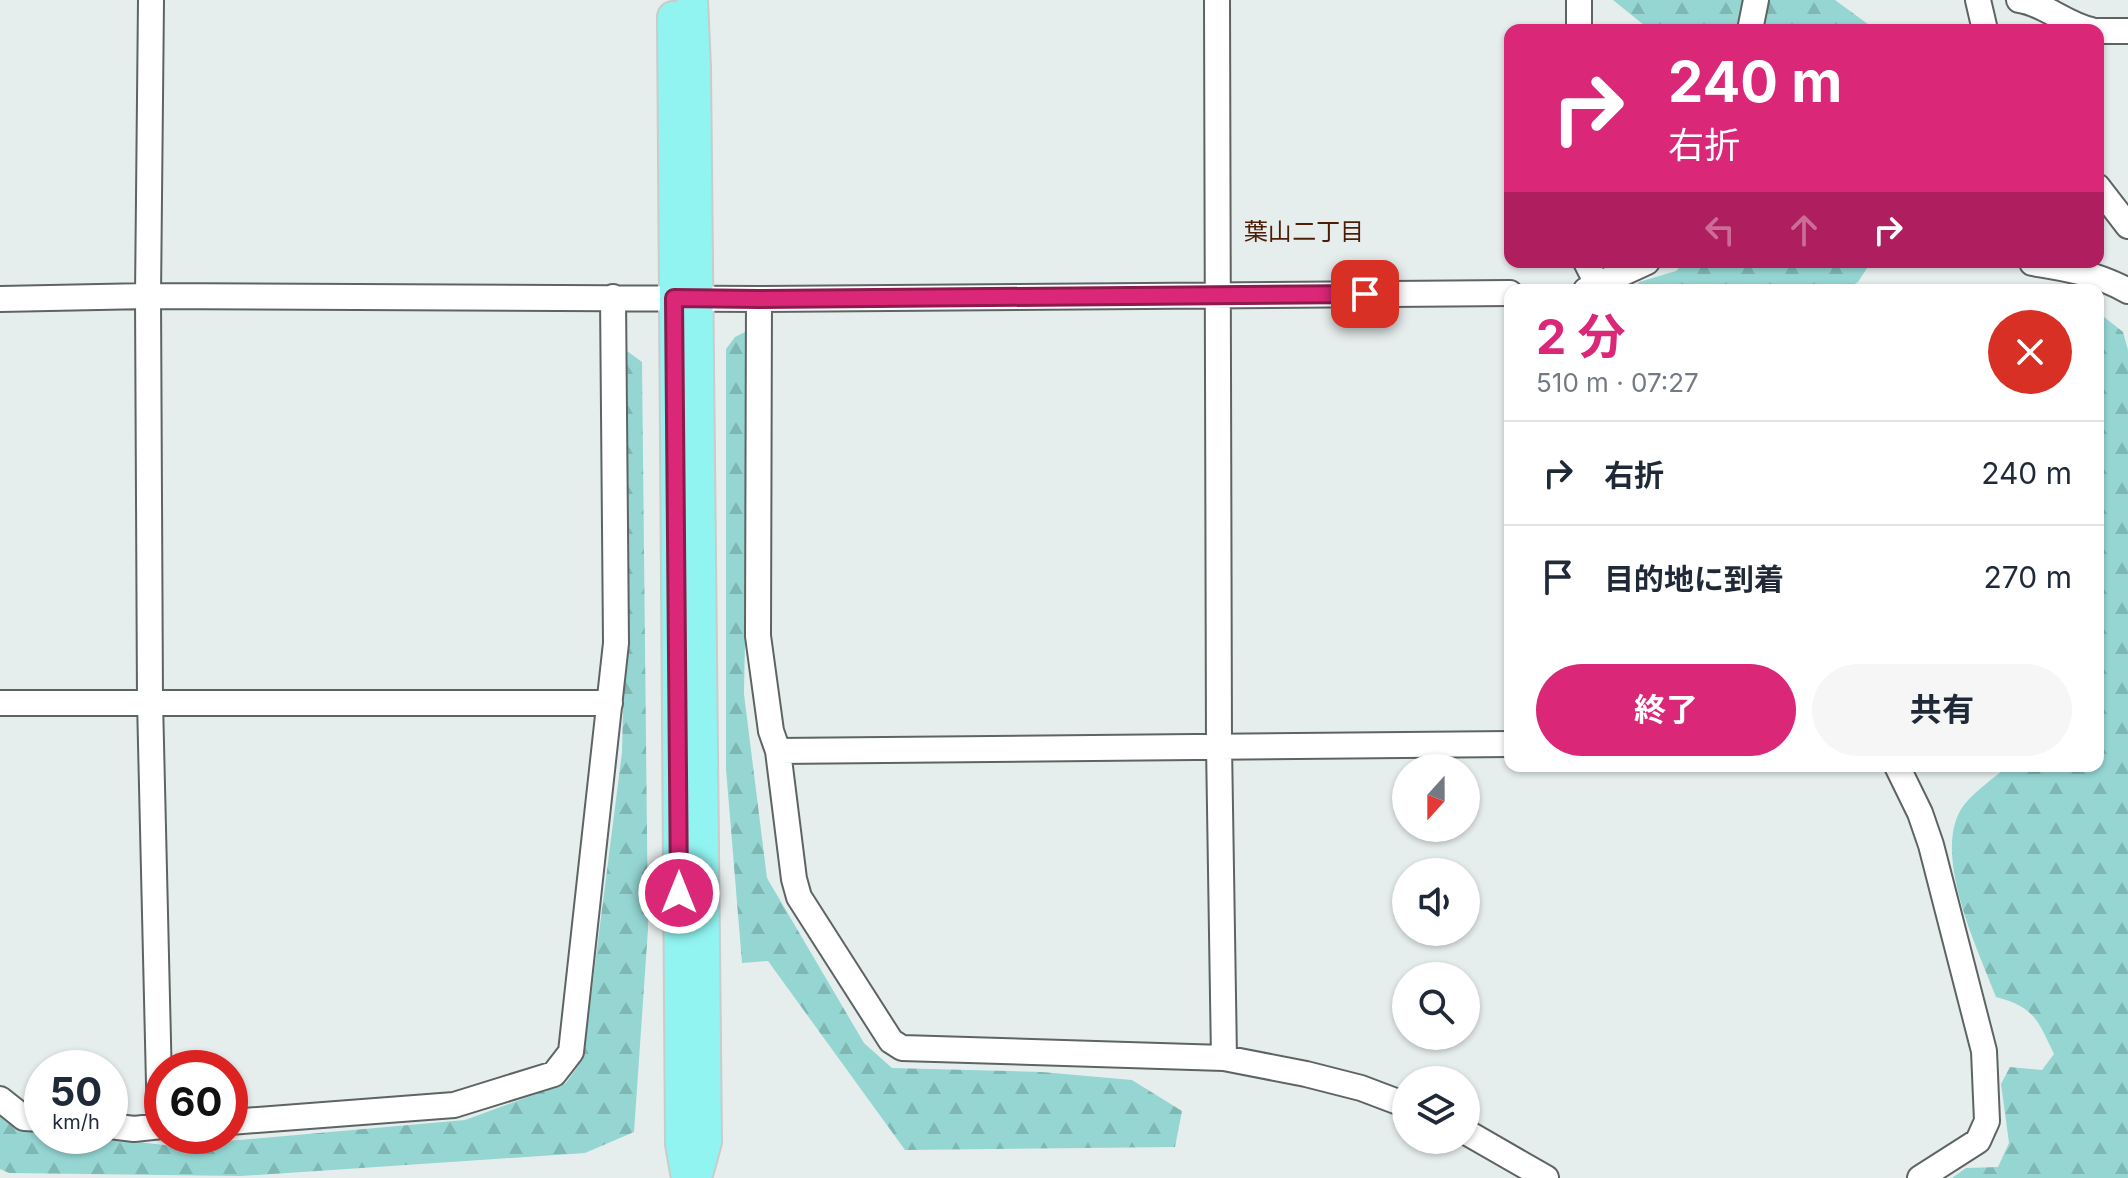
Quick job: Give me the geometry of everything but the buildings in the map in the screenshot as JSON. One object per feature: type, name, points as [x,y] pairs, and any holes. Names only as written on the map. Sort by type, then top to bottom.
[{"type":"main road","points":[[672,0],[686,298],[706,1142],[696,1178]]},
{"type":"main road","points":[[687,1178],[681,1144],[686,298],[695,68],[692,0]]},
{"type":"street","points":[[151,0],[148,296],[150,701],[159,1050]]},
{"type":"street","points":[[1217,0],[1219,745],[1224,1058]]},
{"type":"street","points":[[1579,0],[1579,24]]},
{"type":"street","points":[[1751,24],[1756,0]]},
{"type":"street","points":[[1978,0],[1984,24]]},
{"type":"street","points":[[2019,0],[2042,6],[2075,24]]},
{"type":"street","points":[[2104,31],[2128,31]]},
{"type":"street","points":[[2104,195],[2128,226]]},
{"type":"street","points":[[1603,284],[1635,268]]},
{"type":"street","points":[[2055,268],[2109,280],[2128,291]]},
{"type":"street","points":[[0,299],[148,296],[759,299],[1504,293]]},
{"type":"street","points":[[248,1121],[454,1105],[554,1074],[571,1052],[616,643],[613,297]]},
{"type":"street","points":[[759,299],[758,636],[799,897],[891,1041],[902,1048],[911,1049],[1224,1058],[1320,1077],[1392,1100]]},
{"type":"street","points":[[0,703],[610,703]]},
{"type":"street","points":[[778,751],[1504,744]]},
{"type":"street","points":[[1900,772],[1920,813],[1931,845],[1984,1051],[1987,1121],[1978,1141],[1920,1178]]},
{"type":"street","points":[[0,1099],[24,1118]]},
{"type":"street","points":[[1480,1140],[1546,1178]]},
{"type":"green space","points":[[1613,0],[1835,0],[1868,24],[1643,24]]},
{"type":"green space","points":[[1679,268],[1867,268],[1854,284],[1638,284]]},
{"type":"green space","points":[[2104,317],[2123,332],[2128,350],[2128,1178],[1952,1178],[1966,1168],[1998,1167],[2009,1143],[2001,1084],[2010,1067],[2042,1070],[2054,1054],[2034,1017],[2019,1005],[1996,997],[1962,905],[1955,880],[1953,833],[1959,813],[2001,772],[2104,772]]},
{"type":"green space","points":[[751,329],[744,694],[767,878],[864,1043],[892,1068],[1042,1072],[1132,1080],[1182,1111],[1175,1147],[905,1150],[768,961],[742,963],[726,769],[726,349],[735,337]]},
{"type":"green space","points":[[627,351],[642,362],[648,929],[634,1132],[585,1153],[241,1176],[9,1173],[0,1169],[0,1115],[24,1128],[24,1154],[128,1154],[128,1141],[144,1143],[144,1154],[248,1154],[248,1139],[465,1120],[566,1083],[583,1059],[622,752],[628,479]]},
{"type":"district","name":"葉山二丁目","points":[[1304,231]]},
{"type":"route","points":[[679,893],[674,298],[1365,294]]}]
